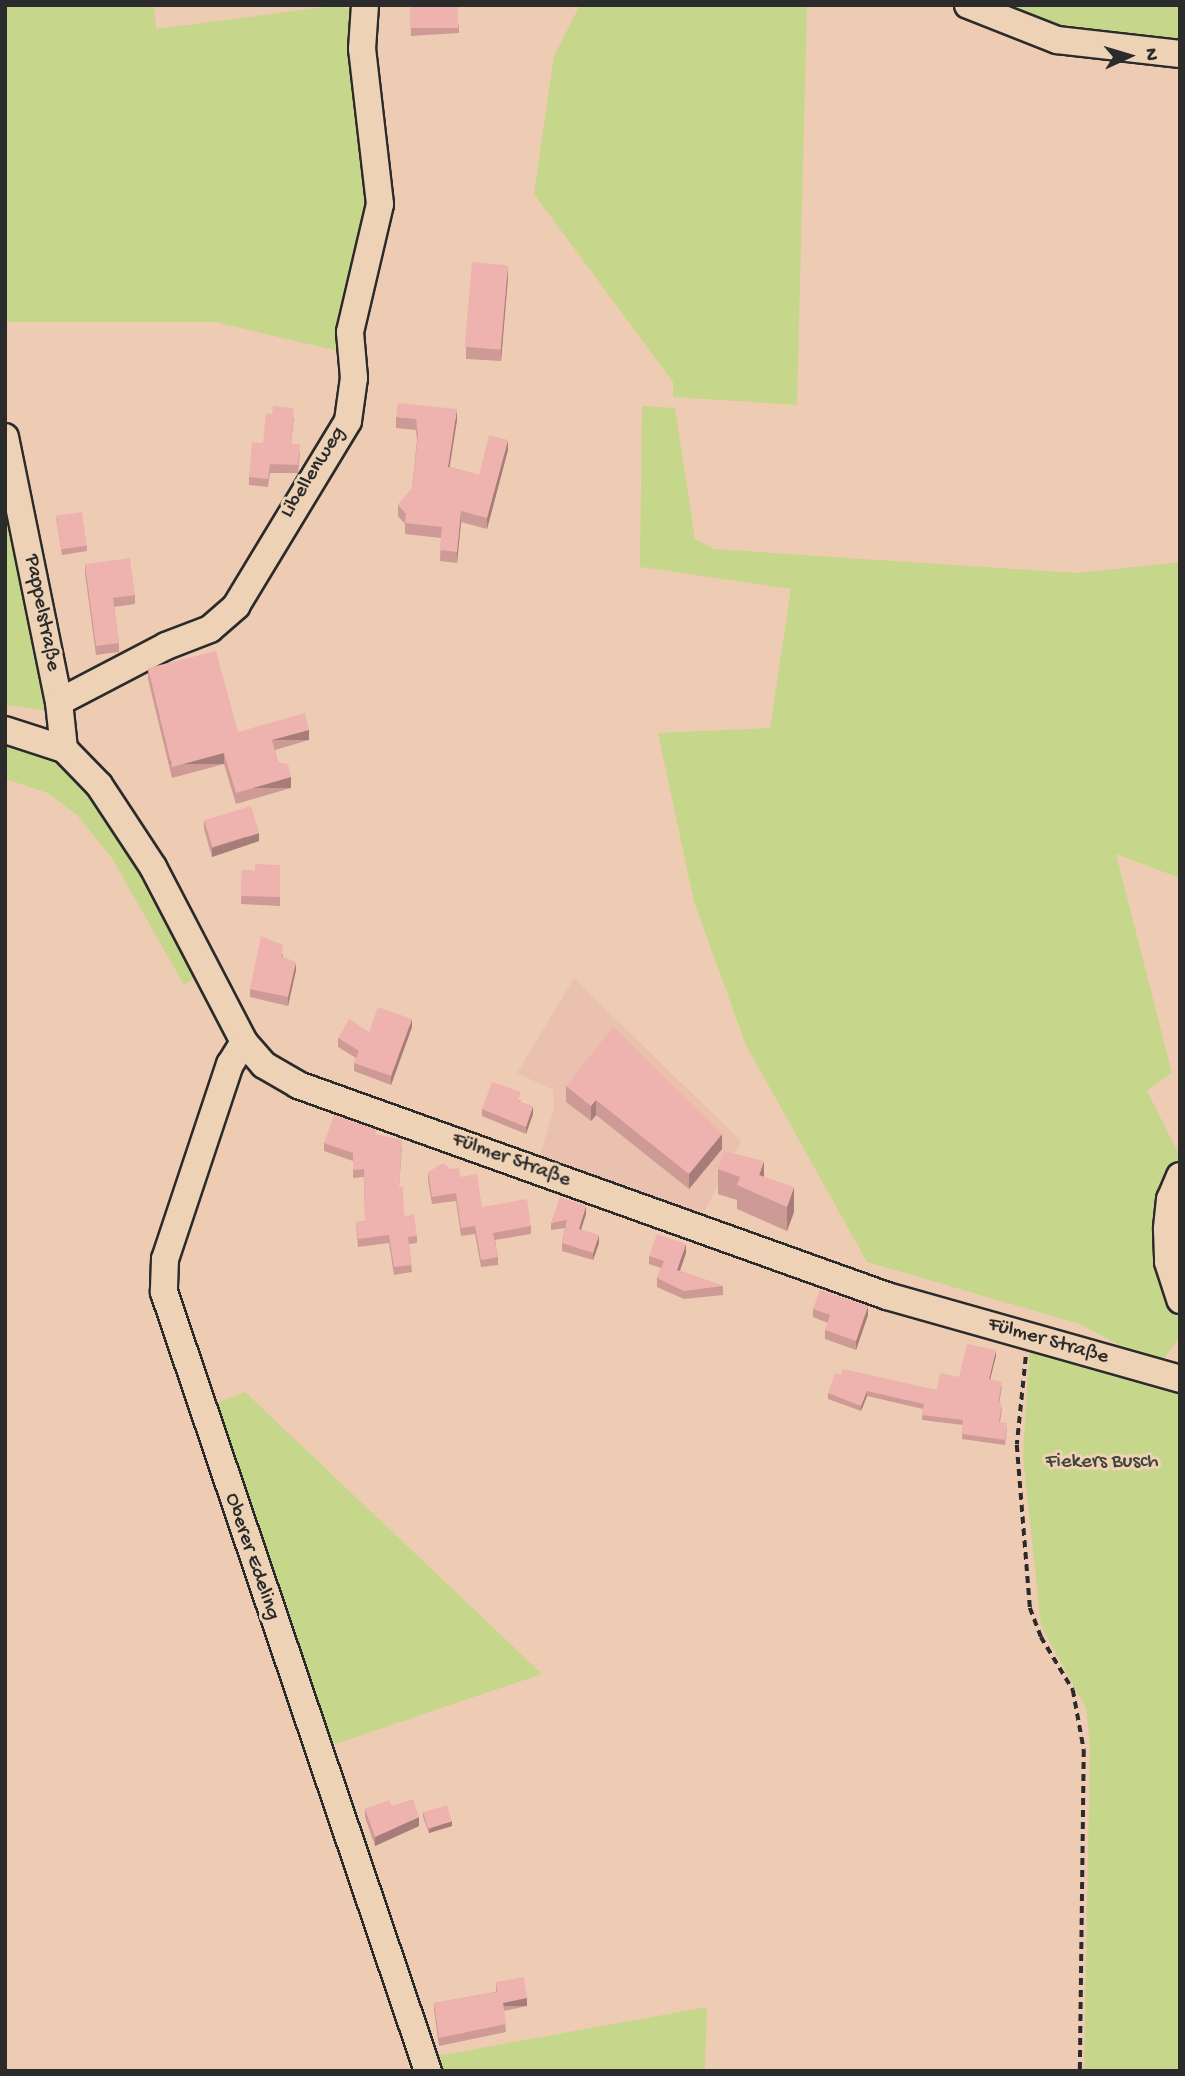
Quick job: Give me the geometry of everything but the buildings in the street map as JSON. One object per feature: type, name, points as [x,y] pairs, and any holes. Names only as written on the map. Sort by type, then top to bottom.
[{"type":"street","name":"Libellenweg","points":[[59,702],[166,646],[211,629],[236,606],[348,421],[354,378],[350,332],[380,204],[362,50],[365,5]]},
{"type":"street","points":[[968,5],[1057,40],[1180,54]]},
{"type":"street","name":"Pappelstraße","points":[[5,437],[59,702],[64,749]]},
{"type":"street","name":"Fülmer Straße","points":[[5,730],[64,749],[99,785],[153,867],[244,1042],[264,1065],[298,1084],[887,1296],[1180,1379]]},
{"type":"street","name":"Oberer Edeling","points":[[244,1042],[230,1064],[165,1259],[164,1292],[172,1326],[428,2071]]},
{"type":"street","points":[[1180,1176],[1170,1199],[1167,1230],[1168,1262],[1180,1300]]},
{"type":"path","points":[[1028,1338],[1017,1445],[1030,1608],[1041,1637],[1073,1690],[1084,1750],[1080,2071]]},
{"type":"shaded area","points":[[574,978],[741,1141],[699,1222],[537,1164],[554,1108],[553,1090],[517,1073]]},
{"type":"green space","points":[[5,5],[154,5],[156,29],[339,5],[360,13],[372,180],[343,352],[215,322],[5,322]]},
{"type":"green space","points":[[580,5],[807,5],[797,405],[673,397],[673,382],[534,194],[554,56]]},
{"type":"green space","points":[[998,5],[1180,5],[1180,44],[1066,30]]},
{"type":"green space","name":"Fiekers Busch","points":[[642,406],[675,408],[695,539],[714,549],[1076,573],[1180,562],[1180,878],[1116,854],[1172,1073],[1147,1091],[1180,1157],[1167,1182],[1180,1336],[1159,1366],[1180,1370],[1180,2071],[1084,2071],[1090,1747],[1086,1708],[1041,1626],[1023,1456],[1030,1345],[1156,1365],[1080,1324],[867,1262],[746,1045],[694,902],[658,733],[770,728],[791,589],[640,567]]},
{"type":"green space","points":[[5,482],[48,711],[5,705]]},
{"type":"green space","points":[[5,743],[62,758],[96,792],[201,973],[184,985],[112,858],[77,815],[48,793],[5,779]]},
{"type":"green space","points":[[245,1392],[542,1674],[326,1747],[206,1407]]},
{"type":"green space","points":[[707,2007],[705,2071],[437,2071],[431,2057]]}]
